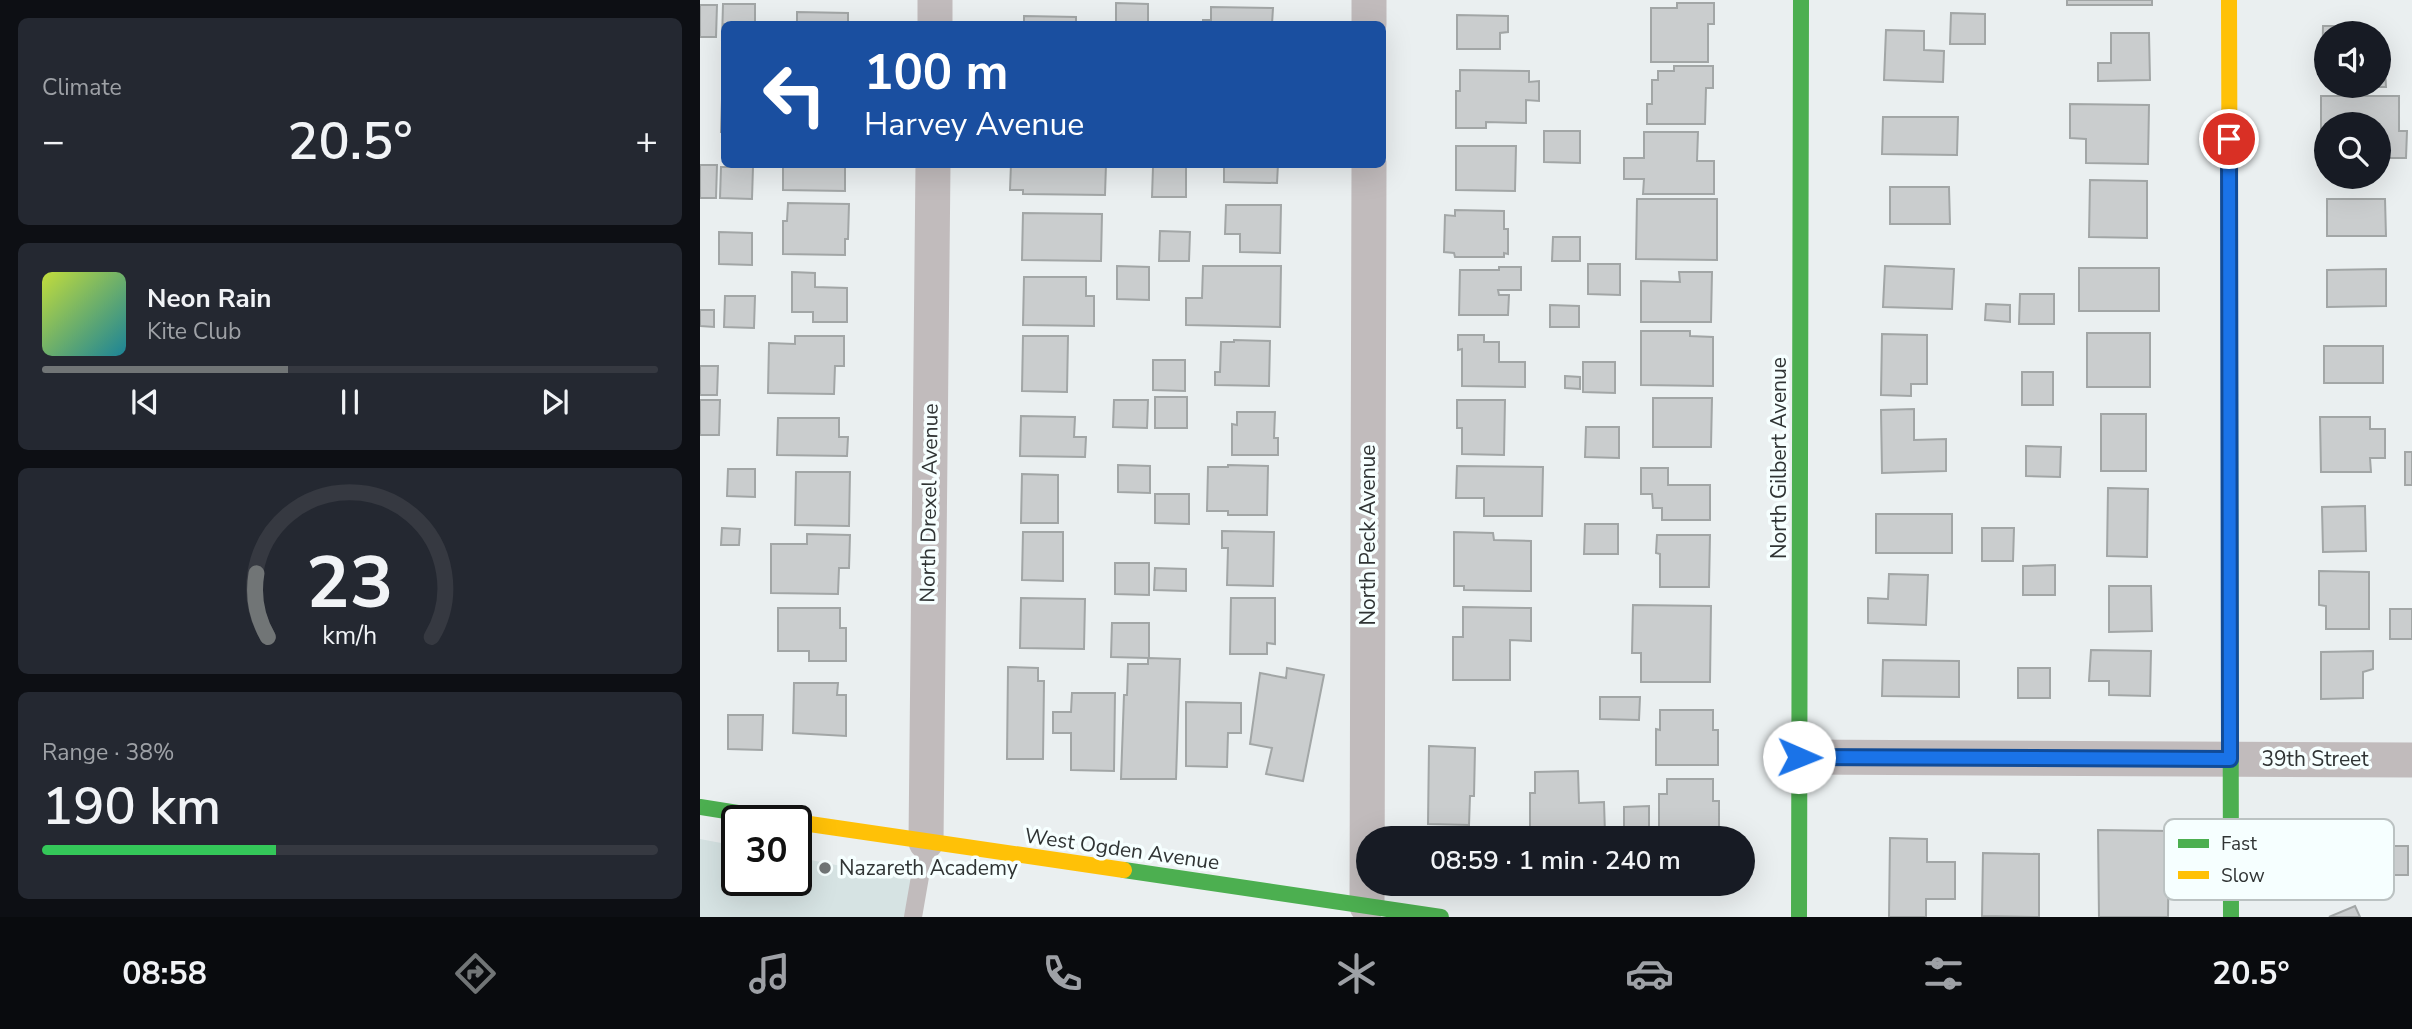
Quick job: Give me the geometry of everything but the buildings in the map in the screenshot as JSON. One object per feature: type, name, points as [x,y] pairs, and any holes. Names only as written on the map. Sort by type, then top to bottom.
[{"type":"street","points":[[935,0],[935,21]]},
{"type":"street","points":[[1369,0],[1369,21]]},
{"type":"street","name":"North Gilbert Avenue","points":[[1798,917],[1801,0]]},
{"type":"street","points":[[2229,0],[2230,819]]},
{"type":"street","name":"North Drexel Avenue","points":[[926,842],[933,168]]},
{"type":"street","name":"North Peck Avenue","points":[[1367,906],[1369,168]]},
{"type":"street","name":"39th Street","points":[[1799,757],[2412,760]]},
{"type":"street","points":[[700,807],[721,810]]},
{"type":"street","name":"West Ogden Avenue","points":[[812,824],[1441,917]]},
{"type":"lane","points":[[913,917],[926,842]]},
{"type":"shaded area","name":"Nazareth Academy","points":[[700,839],[721,843],[721,896],[812,896],[812,860],[911,880],[905,917],[700,917]]},
{"type":"traffic: fast","points":[[1799,917],[1801,0]]},
{"type":"traffic: fast","points":[[2230,352],[2231,819]]},
{"type":"traffic: fast","points":[[700,807],[721,810]]},
{"type":"traffic: fast","points":[[1124,870],[1441,917]]},
{"type":"traffic: fast","points":[[2231,900],[2231,917]]},
{"type":"traffic: slow","points":[[2229,0],[2230,352]]},
{"type":"traffic: slow","points":[[812,824],[1124,870]]},
{"type":"place","name":"Nazareth Academy","points":[[825,868]]},
{"type":"route","points":[[1799,757],[2230,759],[2229,139]]}]
